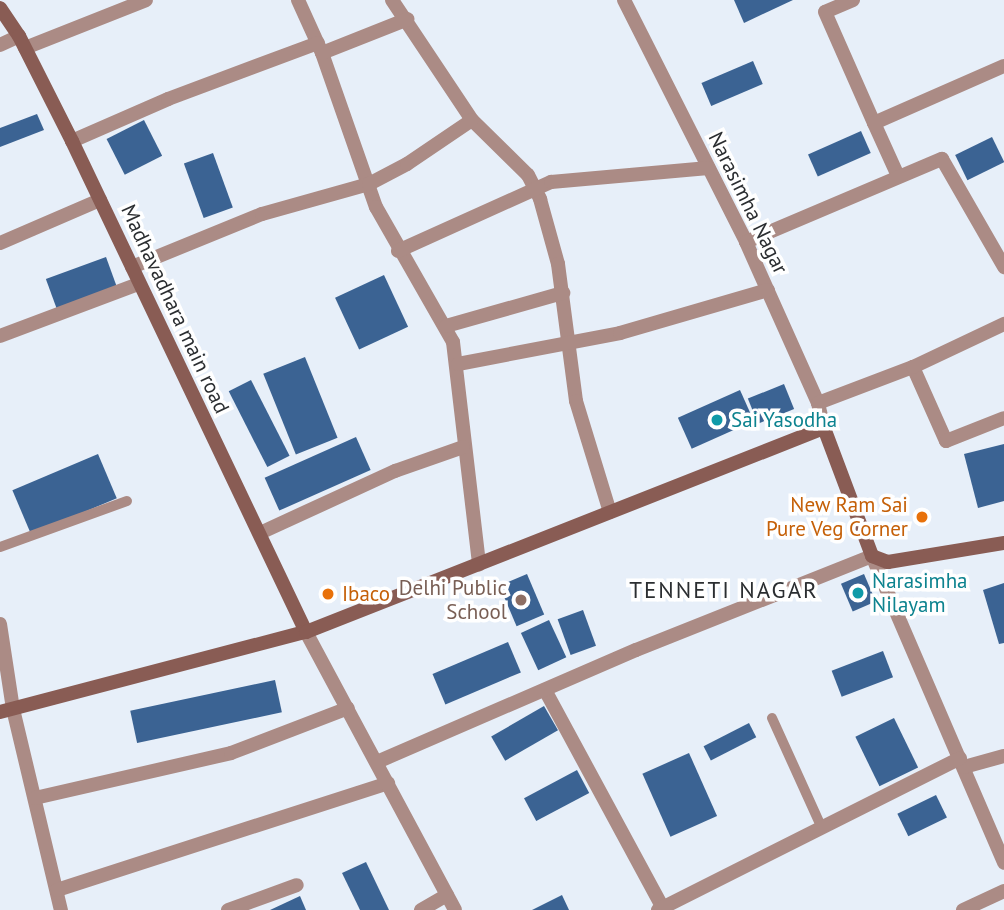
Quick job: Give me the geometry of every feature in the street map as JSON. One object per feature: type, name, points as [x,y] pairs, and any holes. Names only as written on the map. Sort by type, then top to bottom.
[{"type":"main road","name":"Madhavadhara main road","points":[[0,8],[22,42],[72,141],[306,632]]},
{"type":"main road","points":[[7,711],[306,632],[824,428],[872,556],[888,562],[1004,543]]},
{"type":"street","points":[[0,45],[22,42],[146,0]]},
{"type":"street","points":[[298,0],[320,48],[369,184],[398,251],[446,326],[457,365],[463,447],[479,564]]},
{"type":"street","name":"Narasimha Nagar","points":[[624,0],[746,242],[818,402],[824,428]]},
{"type":"street","points":[[853,0],[822,6],[898,176]]},
{"type":"street","points":[[395,1],[472,120],[528,175],[534,187],[549,228],[563,293],[567,344],[576,401],[610,512]]},
{"type":"street","points":[[72,141],[179,94],[408,19]]},
{"type":"street","points":[[874,123],[1004,66]]},
{"type":"street","points":[[132,267],[262,214],[369,184],[407,164],[472,120]]},
{"type":"street","points":[[746,242],[942,159],[999,250],[1004,268]]},
{"type":"street","points":[[398,251],[534,187],[708,168]]},
{"type":"street","points":[[0,243],[100,200]]},
{"type":"street","points":[[0,336],[138,284]]},
{"type":"street","points":[[457,365],[567,344],[768,290]]},
{"type":"street","points":[[446,326],[563,293]]},
{"type":"street","points":[[818,402],[913,367],[1004,324]]},
{"type":"street","points":[[913,367],[946,441],[1004,418]]},
{"type":"street","points":[[260,533],[395,471],[463,447]]},
{"type":"street","points":[[377,762],[872,556],[1004,863]]},
{"type":"street","points":[[0,624],[7,711],[35,798],[61,910]]},
{"type":"street","points":[[306,632],[455,910]]},
{"type":"street","points":[[545,690],[660,909],[962,762],[1004,756]]},
{"type":"street","points":[[35,798],[231,753],[348,708]]},
{"type":"street","points":[[57,890],[388,783]]},
{"type":"street","points":[[228,910],[296,885]]},
{"type":"street","points":[[963,910],[1004,891]]},
{"type":"street","points":[[421,910],[447,895]]},
{"type":"lane","points":[[0,547],[127,501]]},
{"type":"lane","points":[[772,718],[822,828]]},
{"type":"building","points":[[734,0],[793,0],[744,23]]},
{"type":"building","points":[[753,61],[763,84],[711,106],[701,83]]},
{"type":"building","points":[[37,114],[44,130],[0,147],[0,128]]},
{"type":"building","points":[[144,120],[162,156],[125,175],[107,139]]},
{"type":"building","points":[[861,131],[871,153],[818,177],[808,155]]},
{"type":"building","points":[[992,137],[1004,162],[967,180],[955,155]]},
{"type":"building","points":[[213,153],[233,208],[204,218],[184,164]]},
{"type":"building","points":[[106,257],[118,290],[58,312],[46,279]]},
{"type":"building","points":[[384,275],[408,327],[359,349],[335,298]]},
{"type":"building","points":[[305,357],[338,438],[296,455],[263,374]]},
{"type":"building","points":[[251,380],[290,456],[267,467],[229,391]]},
{"type":"building","points":[[784,384],[794,409],[758,424],[748,399]]},
{"type":"building","name":"Sai Yasodha","points":[[740,390],[754,421],[692,449],[678,418]]},
{"type":"building","points":[[356,437],[371,470],[279,511],[265,478]]},
{"type":"building","points":[[1004,444],[1004,501],[978,508],[964,454]]},
{"type":"building","points":[[98,454],[117,498],[31,535],[12,490]]},
{"type":"building","name":"Delhi Public School","points":[[527,574],[544,615],[517,626],[499,586]]},
{"type":"building","name":"Narasimha Nilayam","points":[[864,574],[876,602],[853,611],[841,584]]},
{"type":"building","points":[[1004,583],[1004,643],[999,644],[983,590]]},
{"type":"building","points":[[583,610],[596,646],[571,655],[558,619]]},
{"type":"building","points":[[549,620],[566,657],[538,670],[521,633]]},
{"type":"building","points":[[508,642],[521,672],[445,704],[433,674]]},
{"type":"building","points":[[883,651],[893,677],[842,697],[832,671]]},
{"type":"building","points":[[275,680],[282,712],[137,743],[130,711]]},
{"type":"building","points":[[544,706],[558,730],[505,761],[491,736]]},
{"type":"building","points":[[894,718],[918,767],[879,786],[855,737]]},
{"type":"building","points":[[749,723],[756,737],[711,760],[704,746]]},
{"type":"building","points":[[689,753],[717,816],[670,837],[642,774]]},
{"type":"building","points":[[577,770],[589,793],[536,821],[524,798]]},
{"type":"building","points":[[936,795],[947,817],[908,836],[897,814]]},
{"type":"building","points":[[366,862],[389,910],[360,910],[342,873]]},
{"type":"building","points":[[562,895],[569,910],[532,910]]},
{"type":"building","points":[[300,896],[306,910],[270,910]]},
{"type":"place","name":"Sai Yasodha","points":[[717,420]]},
{"type":"place","name":"New Ram Sai Pure Veg Corner","points":[[922,517]]},
{"type":"place","name":"Narasimha Nilayam","points":[[858,593]]},
{"type":"place","name":"Ibaco","points":[[328,594]]},
{"type":"place","name":"Delhi Public School","points":[[521,600]]},
{"type":"district","name":"TENNETI NAGAR","points":[[724,590]]}]
